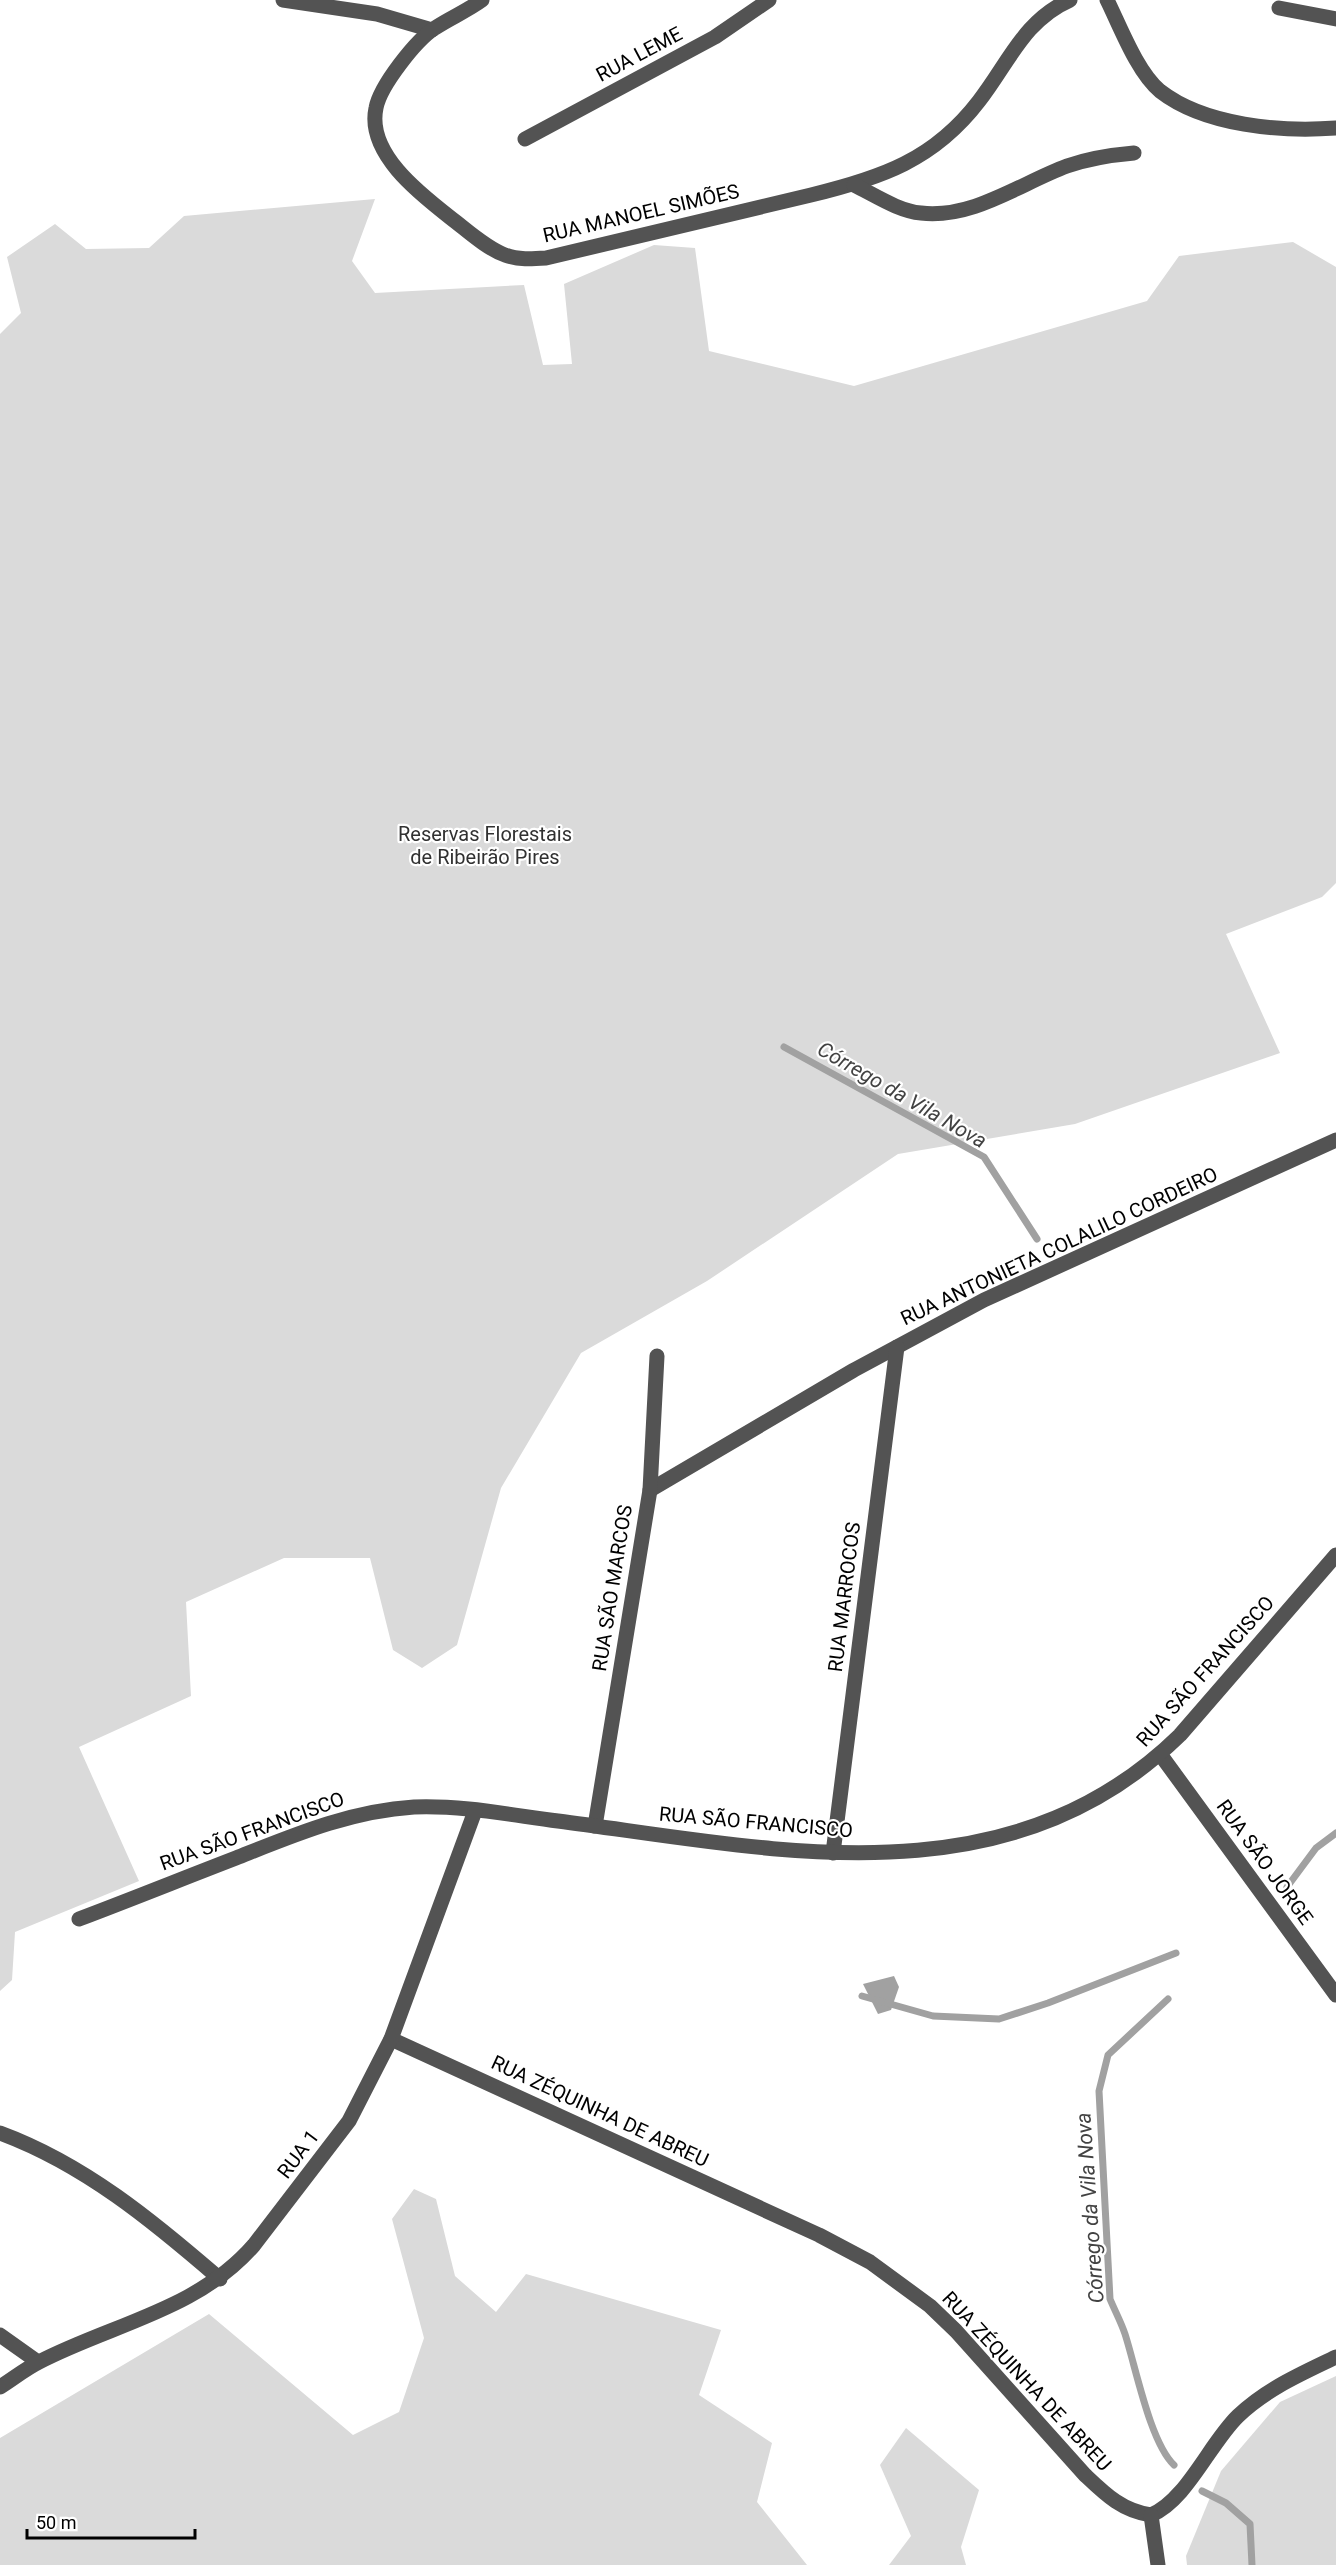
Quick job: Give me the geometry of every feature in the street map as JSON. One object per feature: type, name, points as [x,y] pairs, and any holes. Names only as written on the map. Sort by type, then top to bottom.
[{"type":"street","points":[[283,0],[377,14],[432,30]]},
{"type":"street","name":"RUA MANOEL SIMÕES","points":[[482,0],[432,30],[392,74],[375,108],[377,136],[386,154],[411,186],[469,232],[503,255],[524,259],[546,258],[854,185],[891,172],[944,141],[979,102],[1039,17],[1070,0]]},
{"type":"street","name":"RUA LEME","points":[[525,139],[715,38],[769,0]]},
{"type":"street","points":[[1107,0],[1131,49],[1149,78],[1159,90],[1182,104],[1241,124],[1282,129],[1336,128]]},
{"type":"street","points":[[1279,8],[1336,19]]},
{"type":"street","points":[[854,185],[888,202],[919,213],[946,214],[989,201],[1066,166],[1096,156],[1134,153]]},
{"type":"street","name":"RUA ANTONIETA COLALILO CORDEIRO","points":[[650,1490],[897,1347],[984,1300],[1336,1140]]},
{"type":"street","name":"RUA MARROCOS","points":[[833,1853],[897,1347]]},
{"type":"street","name":"RUA SÃO MARCOS","points":[[595,1826],[650,1490],[657,1356]]},
{"type":"street","name":"RUA SÃO FRANCISCO","points":[[79,1919],[348,1816],[416,1807],[475,1811],[709,1843],[833,1853],[908,1851],[959,1846],[1033,1828],[1080,1809],[1120,1786],[1160,1754],[1180,1735],[1336,1555]]},
{"type":"street","name":"RUA SÃO JORGE","points":[[1160,1754],[1336,1995]]},
{"type":"street","name":"RUA 1","points":[[0,2387],[38,2362],[184,2299],[220,2279],[254,2245],[349,2121],[391,2039],[475,1811]]},
{"type":"street","name":"RUA ZÉQUINHA DE ABREU","points":[[391,2039],[819,2235],[870,2262],[930,2306],[1107,2496],[1124,2508],[1151,2516]]},
{"type":"street","points":[[0,2133],[24,2142],[114,2192],[220,2279]]},
{"type":"street","points":[[0,2335],[38,2362]]},
{"type":"street","points":[[1158,2565],[1151,2516],[1169,2504],[1224,2431],[1253,2402],[1275,2387],[1336,2357]]},
{"type":"green space","name":"Reservas Florestais de Ribeirão Pires","points":[[375,199],[352,261],[375,293],[524,285],[543,365],[572,364],[564,284],[654,245],[695,248],[709,351],[854,386],[1147,301],[1179,256],[1293,242],[1336,267],[1336,883],[1322,897],[1226,934],[1280,1053],[1075,1124],[898,1154],[707,1281],[581,1353],[501,1488],[457,1645],[422,1668],[393,1650],[370,1558],[284,1558],[186,1602],[191,1696],[79,1747],[139,1881],[15,1932],[12,1980],[0,1991],[0,334],[21,313],[7,257],[55,224],[86,249],[149,248],[184,216]]},
{"type":"green space","points":[[414,2189],[436,2199],[455,2276],[496,2312],[526,2274],[721,2330],[699,2395],[772,2443],[757,2502],[807,2565],[0,2565],[0,2438],[209,2314],[353,2435],[399,2412],[424,2338],[392,2219]]},
{"type":"green space","points":[[1336,2376],[1336,2565],[1187,2565],[1186,2556],[1221,2471],[1280,2402]]},
{"type":"green space","points":[[906,2428],[979,2490],[961,2547],[966,2565],[889,2565],[911,2536],[880,2465]]},
{"type":"shaded area","points":[[894,1976],[899,1987],[891,2010],[878,2014],[863,1984]]},
{"type":"waterway","name":"Córrego da Vila Nova","points":[[784,1047],[984,1157],[1037,1239]]},
{"type":"waterway","name":"Córrego da Vila Nova","points":[[1287,1887],[1316,1848],[1336,1833]]},
{"type":"waterway","name":"Córrego da Vila Nova","points":[[862,1996],[933,2016],[999,2019],[1048,2003],[1176,1953]]},
{"type":"waterway","name":"Córrego da Vila Nova","points":[[1168,1999],[1108,2055],[1099,2091],[1110,2299],[1125,2334],[1151,2422],[1165,2454],[1174,2465]]},
{"type":"waterway","name":"Córrego da Vila Nova","points":[[1202,2491],[1226,2503],[1250,2524],[1252,2565]]}]
